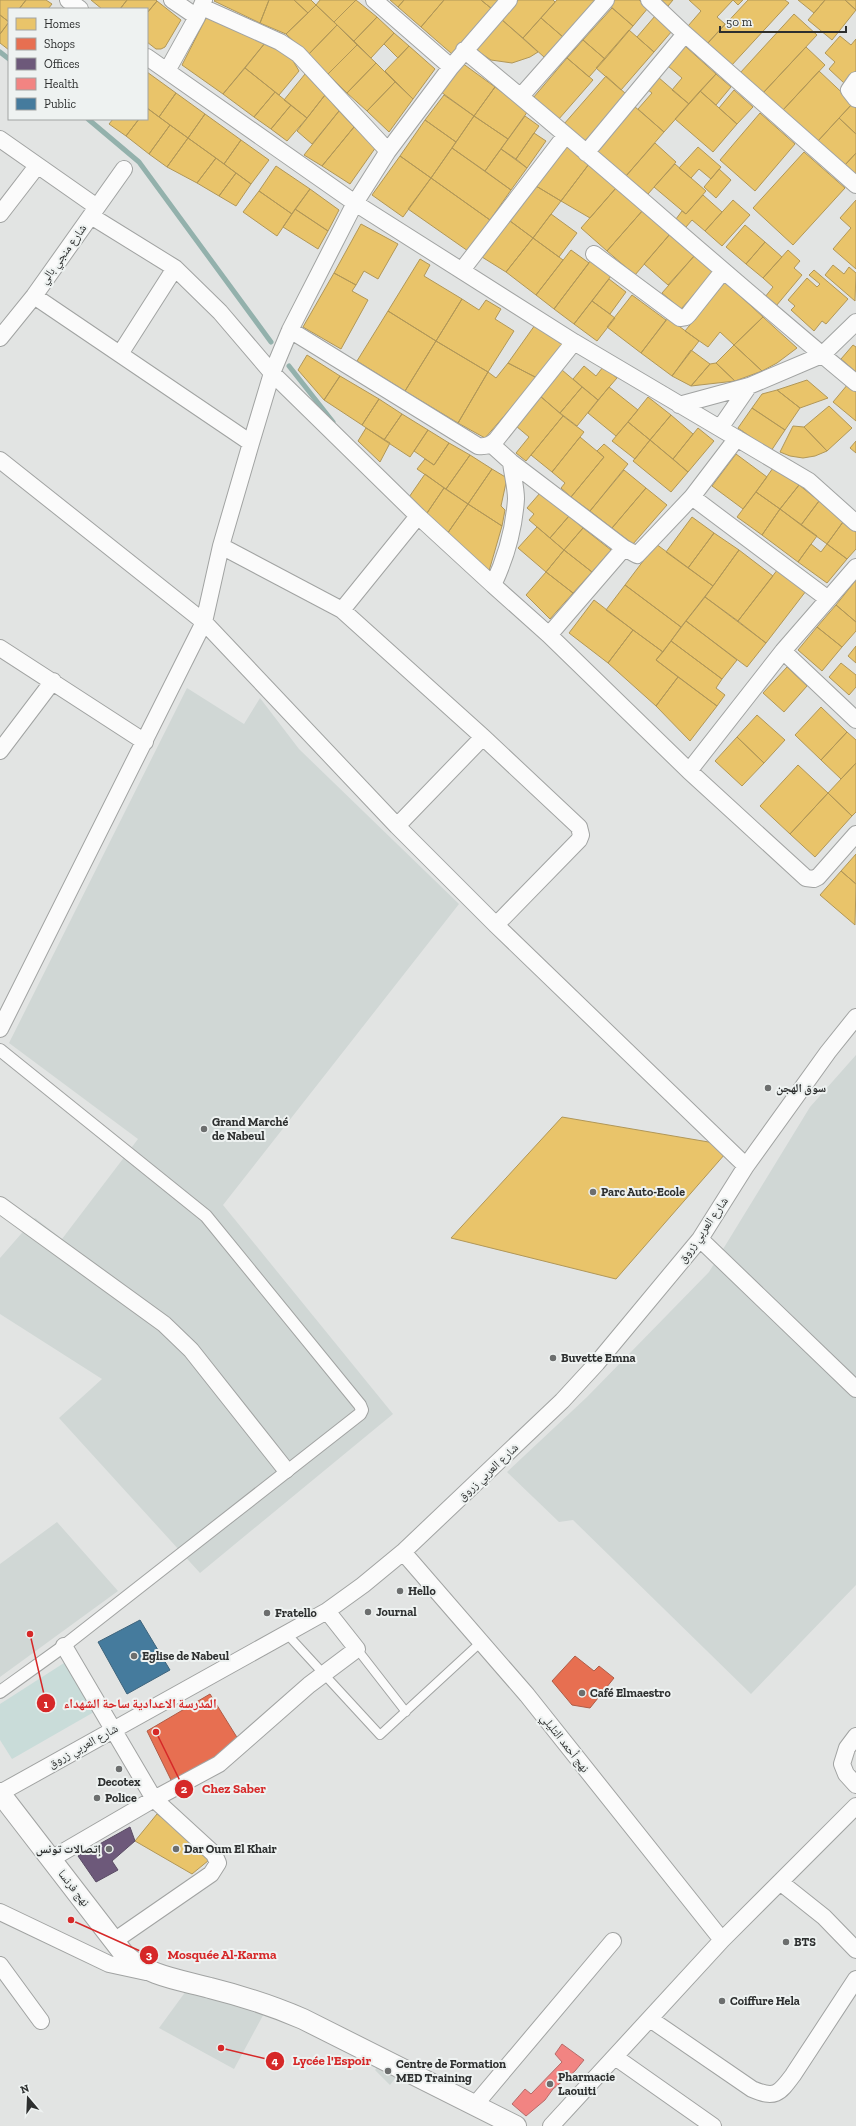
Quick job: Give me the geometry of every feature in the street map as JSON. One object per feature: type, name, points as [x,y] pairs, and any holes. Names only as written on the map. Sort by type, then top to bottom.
[{"type":"street","points":[[68,0],[79,8]]},
{"type":"street","points":[[172,0],[201,8],[280,42],[298,54],[388,151]]},
{"type":"street","points":[[374,0],[451,67]]},
{"type":"street","points":[[0,1029],[204,622],[221,546],[251,443],[272,372],[290,330],[355,203],[388,151],[464,50],[509,0]]},
{"type":"street","points":[[521,96],[606,0]]},
{"type":"street","points":[[649,0],[685,34],[856,185]]},
{"type":"street","points":[[167,71],[201,8]]},
{"type":"street","points":[[586,153],[685,34]]},
{"type":"street","points":[[464,50],[521,96],[565,136],[856,383]]},
{"type":"street","points":[[148,58],[355,203],[574,342],[809,481],[856,522]]},
{"type":"street","points":[[856,80],[849,90],[856,99]]},
{"type":"street","points":[[462,270],[565,136]]},
{"type":"street","points":[[0,139],[38,166],[94,212],[175,268],[220,312],[272,372],[418,516],[549,635],[689,771],[806,878],[814,880],[818,877],[856,834]]},
{"type":"street","points":[[0,214],[38,166]]},
{"type":"street","name":"شارع منجي بالي","points":[[0,338],[34,296],[124,169]]},
{"type":"street","points":[[594,254],[680,318],[686,317],[690,314],[723,271]]},
{"type":"street","points":[[120,354],[175,268]]},
{"type":"street","points":[[34,296],[251,443]]},
{"type":"street","points":[[679,405],[749,386],[822,355],[856,322]]},
{"type":"street","points":[[290,330],[478,446],[491,444],[574,342]]},
{"type":"street","points":[[720,428],[749,386]]},
{"type":"street","points":[[491,444],[511,462],[624,548],[638,555],[692,496],[737,438]]},
{"type":"street","points":[[0,460],[204,622],[397,826],[496,925],[746,1166]]},
{"type":"street","points":[[493,585],[503,564],[511,534],[516,497],[511,462]]},
{"type":"street","points":[[692,496],[828,599]]},
{"type":"street","points":[[342,610],[418,516]]},
{"type":"street","points":[[221,546],[342,610],[483,736],[581,831],[579,840],[496,925]]},
{"type":"street","points":[[549,635],[624,548]]},
{"type":"street","points":[[689,771],[783,651],[856,567]]},
{"type":"street","points":[[0,648],[145,742]]},
{"type":"street","points":[[783,651],[854,713]]},
{"type":"street","points":[[0,751],[53,681]]},
{"type":"street","points":[[397,826],[483,736]]},
{"type":"street","name":"شارع العربي زروق","points":[[0,1793],[327,1611],[363,1585],[403,1552],[562,1401],[654,1296],[700,1239],[746,1166],[828,1052],[856,1017]]},
{"type":"street","points":[[0,1050],[206,1216],[360,1405],[362,1410],[360,1414],[286,1470],[64,1646],[0,1692]]},
{"type":"street","points":[[0,1205],[164,1324],[191,1350],[286,1470]]},
{"type":"street","points":[[700,1239],[856,1389]]},
{"type":"street","name":"نهج أحمد التليلي","points":[[403,1552],[527,1695],[722,1940]]},
{"type":"street","points":[[51,1859],[154,1799],[219,1764],[309,1684],[357,1650],[327,1611]]},
{"type":"street","points":[[64,1646],[154,1799],[214,1854],[218,1863],[211,1874],[114,1941]]},
{"type":"street","points":[[856,1736],[847,1748],[842,1764],[846,1774],[856,1785]]},
{"type":"street","name":"نهج فرنسا","points":[[0,1793],[131,1961],[156,1974],[272,2005],[303,2019],[516,2126]]},
{"type":"street","points":[[551,2126],[722,1940],[856,1806]]},
{"type":"street","points":[[780,1882],[824,1917],[856,1950]]},
{"type":"street","points":[[0,1912],[109,1964],[156,1974]]},
{"type":"street","points":[[474,2106],[613,1941]]},
{"type":"street","points":[[0,1965],[41,2021]]},
{"type":"street","points":[[650,2019],[752,2089],[767,2095],[782,2090],[856,1979]]},
{"type":"street","points":[[615,2057],[713,2126]]},
{"type":"lane","points":[[286,1633],[380,1735],[481,1642]]},
{"type":"lane","points":[[357,1650],[406,1712]]},
{"type":"shaded area","name":"Grand Marché de Nabeul","points":[[187,688],[244,724],[260,698],[299,749],[459,904],[223,1205],[393,1414],[200,1573],[59,1418],[102,1379],[0,1314],[0,1258],[35,1218],[62,1239],[138,1139],[9,1043]]},
{"type":"shaded area","points":[[856,1055],[856,1585],[751,1694],[573,1520],[559,1522],[507,1472],[587,1397],[709,1272],[810,1107]]},
{"type":"shaded area","points":[[57,1522],[118,1591],[0,1677],[0,1564]]},
{"type":"shaded area","points":[[64,1663],[94,1712],[12,1759],[0,1740],[0,1704]]},
{"type":"shaded area","points":[[186,1991],[267,2008],[234,2069],[159,2028]]},
{"type":"shaded area","name":"Centre de Formation MED Training","points":[[384,2057],[401,2071],[390,2085],[375,2070]]},
{"type":"building: Homes","points":[[0,0],[26,0],[20,8],[8,8],[8,21],[0,15]]},
{"type":"building: Homes","points":[[26,0],[46,0],[52,4],[49,8],[20,8]]},
{"type":"building: Homes","points":[[91,0],[127,0],[121,8],[101,8]]},
{"type":"building: Homes","points":[[127,0],[157,1],[148,12],[148,8],[121,8]]},
{"type":"building: Homes","points":[[269,0],[260,23],[214,1]]},
{"type":"building: Homes","points":[[269,0],[294,0],[308,13],[286,34],[260,23]]},
{"type":"building: Homes","points":[[294,0],[311,0],[316,5],[308,13]]},
{"type":"building: Homes","points":[[320,0],[356,0],[334,22],[316,5]]},
{"type":"building: Homes","points":[[356,0],[377,17],[354,41],[334,22]]},
{"type":"building: Homes","points":[[390,0],[404,0],[398,7]]},
{"type":"building: Homes","points":[[404,0],[444,0],[421,27],[398,7]]},
{"type":"building: Homes","points":[[444,0],[481,0],[492,9],[452,54],[421,27]]},
{"type":"building: Homes","points":[[481,0],[499,0],[492,9]]},
{"type":"building: Homes","points":[[518,0],[553,0],[555,2],[523,38],[501,19]]},
{"type":"building: Homes","points":[[557,0],[596,0],[563,37],[541,18]]},
{"type":"building: Homes","points":[[613,0],[639,0],[648,8],[633,26],[609,5]]},
{"type":"building: Homes","points":[[661,0],[673,0],[668,6]]},
{"type":"building: Homes","points":[[689,0],[733,0],[717,17],[725,24],[707,44],[688,26],[701,11]]},
{"type":"building: Homes","points":[[733,0],[743,0],[738,5]]},
{"type":"building: Homes","points":[[748,0],[785,0],[789,3],[731,66],[707,44]]},
{"type":"building: Homes","points":[[798,0],[825,0],[814,13]]},
{"type":"building: Homes","points":[[825,0],[845,0],[856,10],[832,40],[808,20]]},
{"type":"building: Homes","points":[[845,0],[856,0],[856,10]]},
{"type":"building: Homes","points":[[157,1],[181,20],[165,47],[161,49],[156,49],[148,43],[148,12]]},
{"type":"building: Homes","points":[[316,5],[337,25],[308,55],[286,34]]},
{"type":"building: Homes","points":[[612,8],[633,26],[605,59],[583,40]]},
{"type":"building: Homes","points":[[794,14],[817,35],[763,93],[740,73]]},
{"type":"building: Homes","points":[[0,15],[8,21],[8,23],[0,34]]},
{"type":"building: Homes","points":[[207,16],[265,43],[223,94],[182,65]]},
{"type":"building: Homes","points":[[655,16],[672,31],[654,52],[637,37]]},
{"type":"building: Homes","points":[[377,17],[394,33],[371,58],[354,41]]},
{"type":"building: Homes","points":[[541,18],[563,37],[544,57],[523,38]]},
{"type":"building: Homes","points":[[501,19],[538,52],[530,57],[512,63],[491,60],[475,48]]},
{"type":"building: Homes","points":[[8,23],[8,49],[0,43],[0,34]]},
{"type":"building: Homes","points":[[337,25],[357,45],[328,74],[308,55]]},
{"type":"building: Homes","points":[[629,30],[654,52],[621,90],[596,68]]},
{"type":"building: Homes","points":[[394,33],[409,46],[398,58],[384,44]]},
{"type":"building: Homes","points":[[840,36],[851,45],[856,39],[856,71],[844,83],[829,69],[835,62],[825,53]]},
{"type":"building: Homes","points":[[583,40],[605,59],[589,77],[567,58]]},
{"type":"building: Homes","points":[[265,43],[283,50],[292,59],[299,71],[279,95],[245,68]]},
{"type":"building: Homes","points":[[357,45],[376,63],[347,93],[328,74]]},
{"type":"building: Homes","points":[[409,46],[435,69],[413,99],[385,71]]},
{"type":"building: Homes","points":[[685,46],[716,74],[689,104],[672,90],[682,78],[668,66]]},
{"type":"building: Homes","points":[[806,47],[825,65],[783,110],[763,93]]},
{"type":"building: Homes","points":[[567,58],[593,80],[558,120],[533,98]]},
{"type":"building: Homes","points":[[376,63],[395,82],[367,111],[347,93]]},
{"type":"building: Homes","points":[[462,63],[495,87],[474,116],[441,92]]},
{"type":"building: Homes","points":[[245,68],[275,92],[254,117],[223,94]]},
{"type":"building: Homes","points":[[819,71],[853,103],[818,141],[783,110]]},
{"type":"building: Homes","points":[[148,73],[176,93],[159,117],[148,109]]},
{"type":"building: Homes","points":[[305,74],[325,95],[307,118],[284,100]]},
{"type":"building: Homes","points":[[716,74],[731,87],[716,105],[700,91]]},
{"type":"building: Homes","points":[[606,76],[626,94],[585,141],[564,124]]},
{"type":"building: Homes","points":[[658,77],[689,104],[664,132],[638,109],[652,93],[647,89]]},
{"type":"building: Homes","points":[[395,82],[413,99],[389,132],[367,111]]},
{"type":"building: Homes","points":[[495,87],[528,111],[508,139],[474,116]]},
{"type":"building: Homes","points":[[734,90],[753,107],[737,124],[719,108]]},
{"type":"building: Homes","points":[[700,91],[737,124],[713,152],[675,119]]},
{"type":"building: Homes","points":[[275,92],[291,105],[271,129],[254,117]]},
{"type":"building: Homes","points":[[176,93],[205,114],[188,138],[159,117]]},
{"type":"building: Homes","points":[[325,95],[339,111],[312,144],[297,131]]},
{"type":"building: Homes","points":[[444,95],[474,116],[456,142],[425,120]]},
{"type":"building: Homes","points":[[853,103],[856,105],[856,134],[839,118]]},
{"type":"building: Homes","points":[[291,105],[307,118],[287,141],[271,129]]},
{"type":"building: Homes","points":[[634,106],[664,132],[626,176],[596,150]]},
{"type":"building: Homes","points":[[148,109],[170,125],[149,154],[126,136],[138,120],[148,120]]},
{"type":"building: Homes","points":[[339,111],[354,127],[322,166],[304,155]]},
{"type":"building: Homes","points":[[760,113],[795,144],[755,191],[720,160]]},
{"type":"building: Homes","points":[[205,114],[241,140],[224,164],[188,138]]},
{"type":"building: Homes","points":[[474,116],[508,139],[485,171],[452,148]]},
{"type":"building: Homes","points":[[525,116],[539,126],[516,159],[501,149]]},
{"type":"building: Homes","points":[[839,118],[856,134],[856,153],[845,165],[818,141]]},
{"type":"building: Homes","points":[[112,120],[138,120],[126,136],[109,124]]},
{"type":"building: Homes","points":[[425,120],[456,142],[431,178],[400,156]]},
{"type":"building: Homes","points":[[170,125],[188,138],[167,167],[149,154]]},
{"type":"building: Homes","points":[[354,127],[376,147],[350,184],[322,166]]},
{"type":"building: Homes","points":[[534,133],[546,141],[527,168],[516,159]]},
{"type":"building: Homes","points":[[188,138],[216,158],[197,183],[167,167]]},
{"type":"building: Homes","points":[[241,140],[269,160],[251,184],[224,164]]},
{"type":"building: Homes","points":[[655,143],[676,162],[648,194],[626,176]]},
{"type":"building: Homes","points":[[567,145],[589,164],[561,201],[536,186]]},
{"type":"building: Homes","points":[[698,147],[721,167],[711,179],[699,169],[691,178],[679,168]]},
{"type":"building: Homes","points":[[452,148],[511,190],[490,220],[431,178]]},
{"type":"building: Homes","points":[[501,149],[527,168],[511,190],[485,171]]},
{"type":"building: Homes","points":[[804,152],[845,188],[793,245],[753,208]]},
{"type":"building: Homes","points":[[856,153],[856,174],[845,165]]},
{"type":"building: Homes","points":[[400,156],[431,178],[403,217],[372,195]]},
{"type":"building: Homes","points":[[216,158],[236,173],[219,196],[197,183]]},
{"type":"building: Homes","points":[[589,164],[616,188],[590,218],[561,201]]},
{"type":"building: Homes","points":[[675,164],[706,191],[686,214],[654,187]]},
{"type":"building: Homes","points":[[276,166],[310,189],[292,214],[259,191]]},
{"type":"building: Homes","points":[[719,169],[731,180],[716,198],[704,187]]},
{"type":"building: Homes","points":[[236,173],[251,184],[236,206],[219,196]]},
{"type":"building: Homes","points":[[431,178],[490,220],[468,251],[408,209]]},
{"type":"building: Homes","points":[[536,186],[561,201],[533,238],[510,221]]},
{"type":"building: Homes","points":[[616,188],[643,210],[607,251],[581,228]]},
{"type":"building: Homes","points":[[310,189],[339,210],[328,231],[295,209]]},
{"type":"building: Homes","points":[[259,191],[292,214],[277,236],[243,212]]},
{"type":"building: Homes","points":[[703,195],[722,212],[705,231],[692,220],[686,227],[676,219],[682,211],[686,214]]},
{"type":"building: Homes","points":[[733,200],[750,215],[722,246],[705,231]]},
{"type":"building: Homes","points":[[856,200],[856,269],[833,249],[851,228],[840,218]]},
{"type":"building: Homes","points":[[295,209],[328,231],[318,249],[283,227]]},
{"type":"building: Homes","points":[[643,210],[670,234],[635,275],[607,251]]},
{"type":"building: Homes","points":[[551,214],[577,233],[559,257],[533,238]]},
{"type":"building: Homes","points":[[510,221],[533,238],[506,272],[482,257]]},
{"type":"building: Homes","points":[[361,224],[398,244],[378,279],[364,271],[356,285],[334,273]]},
{"type":"building: Homes","points":[[745,225],[765,242],[746,264],[726,247]]},
{"type":"building: Homes","points":[[670,234],[695,255],[668,285],[644,264]]},
{"type":"building: Homes","points":[[533,238],[563,260],[536,295],[506,272]]},
{"type":"building: Homes","points":[[765,242],[782,257],[763,278],[746,264]]},
{"type":"building: Homes","points":[[571,250],[589,263],[554,309],[536,295]]},
{"type":"building: Homes","points":[[788,250],[800,261],[794,268],[802,275],[776,306],[765,297],[773,287],[763,278]]},
{"type":"building: Homes","points":[[695,255],[714,272],[681,309],[662,293]]},
{"type":"building: Homes","points":[[420,259],[430,265],[424,276],[462,299],[436,341],[388,311]]},
{"type":"building: Homes","points":[[591,260],[611,276],[574,324],[554,309]]},
{"type":"building: Homes","points":[[833,265],[844,274],[849,267],[856,273],[855,301],[825,275]]},
{"type":"building: Homes","points":[[814,270],[848,299],[826,324],[822,321],[814,331],[791,310],[795,306],[788,300],[807,278],[817,287],[820,284],[809,275]]},
{"type":"building: Homes","points":[[334,273],[356,285],[352,291],[368,300],[341,349],[303,327]]},
{"type":"building: Homes","points":[[609,279],[626,292],[610,314],[592,301]]},
{"type":"building: Homes","points":[[725,282],[763,317],[734,345],[720,332],[708,347],[685,331]]},
{"type":"building: Homes","points":[[632,295],[666,320],[641,353],[607,327]]},
{"type":"building: Homes","points":[[462,299],[479,310],[486,300],[501,309],[495,319],[514,331],[488,372],[436,341]]},
{"type":"building: Homes","points":[[592,301],[615,318],[597,341],[574,324]]},
{"type":"building: Homes","points":[[388,311],[436,341],[405,391],[357,361]]},
{"type":"building: Homes","points":[[763,317],[797,348],[777,363],[762,371],[734,345]]},
{"type":"building: Homes","points":[[668,318],[699,341],[672,376],[641,353]]},
{"type":"building: Homes","points":[[535,325],[564,346],[537,378],[508,363]]},
{"type":"building: Homes","points":[[436,341],[488,372],[458,423],[405,391]]},
{"type":"building: Homes","points":[[734,345],[762,371],[735,381],[716,363]]},
{"type":"building: Homes","points":[[853,345],[856,347],[856,372],[841,359]]},
{"type":"building: Homes","points":[[691,350],[710,364],[691,386],[672,376]]},
{"type":"building: Homes","points":[[307,355],[340,376],[324,400],[298,370]]},
{"type":"building: Homes","points":[[508,363],[537,378],[485,438],[458,423],[488,372],[496,378]]},
{"type":"building: Homes","points":[[716,363],[735,381],[691,386],[710,364]]},
{"type":"building: Homes","points":[[584,366],[596,376],[603,367],[617,378],[598,400],[573,379]]},
{"type":"building: Homes","points":[[562,370],[582,387],[560,413],[540,396]]},
{"type":"building: Homes","points":[[340,376],[379,399],[362,425],[324,400]]},
{"type":"building: Homes","points":[[807,380],[828,398],[800,408],[777,390]]},
{"type":"building: Homes","points":[[848,384],[856,390],[856,421],[833,402]]},
{"type":"building: Homes","points":[[582,387],[598,400],[577,426],[560,413]]},
{"type":"building: Homes","points":[[609,387],[638,410],[616,436],[588,413]]},
{"type":"building: Homes","points":[[777,390],[800,408],[785,430],[752,408],[762,394]]},
{"type":"building: Homes","points":[[540,396],[563,416],[526,461],[516,453],[529,437],[516,426]]},
{"type":"building: Homes","points":[[648,397],[671,415],[650,440],[628,422]]},
{"type":"building: Homes","points":[[379,399],[402,414],[384,440],[362,425]]},
{"type":"building: Homes","points":[[829,406],[852,428],[827,451],[804,427]]},
{"type":"building: Homes","points":[[752,408],[785,430],[771,451],[738,428]]},
{"type":"building: Homes","points":[[402,414],[428,430],[410,457],[384,440]]},
{"type":"building: Homes","points":[[671,415],[693,434],[673,459],[650,440]]},
{"type":"building: Homes","points":[[563,416],[584,432],[552,472],[531,455]]},
{"type":"building: Homes","points":[[628,422],[650,440],[635,459],[612,441]]},
{"type":"building: Homes","points":[[793,426],[804,427],[827,451],[815,456],[803,458],[790,456],[780,452]]},
{"type":"building: Homes","points":[[366,428],[390,443],[380,462],[358,441]]},
{"type":"building: Homes","points":[[698,428],[714,441],[688,472],[673,459]]},
{"type":"building: Homes","points":[[428,430],[449,443],[434,465],[414,451]]},
{"type":"building: Homes","points":[[580,437],[604,457],[571,497],[561,488],[565,483],[552,472]]},
{"type":"building: Homes","points":[[650,440],[688,472],[671,492],[633,461]]},
{"type":"building: Homes","points":[[856,441],[856,453],[850,448]]},
{"type":"building: Homes","points":[[449,443],[470,455],[446,489],[417,469],[425,459],[434,465]]},
{"type":"building: Homes","points":[[604,444],[628,464],[590,511],[571,497],[604,457],[597,451]]},
{"type":"building: Homes","points":[[736,454],[767,477],[743,509],[712,486]]},
{"type":"building: Homes","points":[[470,455],[492,469],[468,504],[446,489]]},
{"type":"building: Homes","points":[[773,468],[799,485],[780,509],[756,492]]},
{"type":"building: Homes","points":[[492,469],[507,478],[501,506],[505,510],[502,526],[468,504]]},
{"type":"building: Homes","points":[[624,470],[646,488],[612,528],[590,511]]},
{"type":"building: Homes","points":[[425,474],[444,488],[425,516],[407,500]]},
{"type":"building: Homes","points":[[799,485],[819,501],[801,525],[780,509]]},
{"type":"building: Homes","points":[[444,488],[468,504],[447,534],[425,516]]},
{"type":"building: Homes","points":[[646,488],[667,505],[633,544],[612,528]]},
{"type":"building: Homes","points":[[756,492],[780,509],[762,535],[737,517]]},
{"type":"building: Homes","points":[[540,493],[569,516],[550,538],[529,520],[534,514],[527,508]]},
{"type":"building: Homes","points":[[819,501],[843,522],[827,544],[801,525]]},
{"type":"building: Homes","points":[[468,504],[502,526],[489,571],[447,534]]},
{"type":"building: Homes","points":[[780,509],[817,536],[798,562],[762,535]]},
{"type":"building: Homes","points":[[569,516],[583,528],[564,550],[550,538]]},
{"type":"building: Homes","points":[[692,517],[714,533],[688,568],[666,552]]},
{"type":"building: Homes","points":[[843,522],[856,532],[856,549],[847,559],[827,544]]},
{"type":"building: Homes","points":[[537,527],[564,550],[546,572],[518,548]]},
{"type":"building: Homes","points":[[583,528],[611,550],[592,572],[564,550]]},
{"type":"building: Homes","points":[[714,533],[739,550],[713,586],[688,568]]},
{"type":"building: Homes","points":[[656,544],[713,586],[681,627],[625,585]]},
{"type":"building: Homes","points":[[811,544],[821,552],[827,544],[847,559],[827,583],[798,562]]},
{"type":"building: Homes","points":[[564,550],[592,572],[573,593],[546,572]]},
{"type":"building: Homes","points":[[739,550],[773,576],[738,621],[705,597]]},
{"type":"building: Homes","points":[[778,569],[806,591],[766,643],[738,621]]},
{"type":"building: Homes","points":[[546,572],[573,593],[550,619],[526,595]]},
{"type":"building: Homes","points":[[856,580],[856,622],[836,605]]},
{"type":"building: Homes","points":[[625,585],[681,627],[663,652],[606,610]]},
{"type":"building: Homes","points":[[705,597],[766,643],[747,667],[686,621]]},
{"type":"building: Homes","points":[[594,600],[633,630],[608,663],[569,633]]},
{"type":"building: Homes","points":[[836,605],[856,622],[856,631],[842,647],[817,627]]},
{"type":"building: Homes","points":[[686,621],[737,660],[722,679],[671,641]]},
{"type":"building: Homes","points":[[817,627],[842,647],[822,671],[798,650]]},
{"type":"building: Homes","points":[[633,630],[663,652],[656,660],[678,677],[656,706],[608,663]]},
{"type":"building: Homes","points":[[671,641],[722,679],[716,688],[725,695],[717,706],[656,660]]},
{"type":"building: Homes","points":[[856,646],[856,663],[848,656]]},
{"type":"building: Homes","points":[[841,663],[856,675],[856,687],[849,695],[829,677]]},
{"type":"building: Homes","points":[[787,667],[807,686],[784,712],[763,693]]},
{"type":"building: Homes","points":[[678,677],[717,706],[690,741],[656,706]]},
{"type":"building: Homes","points":[[821,707],[847,732],[821,760],[795,735]]},
{"type":"building: Homes","points":[[757,715],[785,740],[764,763],[737,737]]},
{"type":"building: Homes","points":[[847,732],[856,740],[856,763],[841,779],[821,760]]},
{"type":"building: Homes","points":[[737,737],[764,763],[742,786],[715,761]]},
{"type":"building: Homes","points":[[856,763],[856,812],[852,816],[828,793]]},
{"type":"building: Homes","points":[[798,765],[828,793],[790,834],[760,806]]},
{"type":"building: Homes","points":[[828,793],[852,816],[815,857],[790,834]]},
{"type":"building: Homes","points":[[856,854],[856,884],[841,871]]},
{"type":"building: Homes","points":[[841,871],[856,884],[855,925],[820,895]]},
{"type":"building: Homes","name":"Parc Auto-Ecole","points":[[562,1117],[732,1146],[616,1279],[451,1238]]},
{"type":"building: Homes","name":"Dar Oum El Khair","points":[[157,1814],[214,1856],[192,1874],[135,1841]]},
{"type":"building: Shops","name":"Café Elmaestro","points":[[575,1656],[594,1671],[599,1666],[614,1678],[590,1708],[572,1705],[552,1681]]},
{"type":"building: Shops","points":[[210,1694],[238,1739],[218,1755],[172,1782],[147,1731]]},
{"type":"building: Offices","name":"إتصالات تونس","points":[[130,1827],[135,1841],[112,1861],[118,1870],[96,1882],[78,1856]]},
{"type":"building: Health","name":"Pharmacie Laouiti","points":[[562,2044],[584,2060],[575,2071],[553,2089],[545,2100],[526,2116],[512,2104],[525,2089],[531,2094],[562,2062],[555,2054]]},
{"type":"building: Public","name":"Eglise de Nabeul","points":[[140,1620],[170,1670],[127,1694],[98,1642]]},
{"type":"waterway","points":[[0,52],[8,58]]},
{"type":"waterway","points":[[89,120],[139,162],[271,342]]},
{"type":"waterway","points":[[289,366],[333,422]]},
{"type":"place","name":"سوق الهجن","points":[[768,1088]]},
{"type":"place","name":"Grand Marché de Nabeul","points":[[204,1129]]},
{"type":"place","name":"Parc Auto-Ecole","points":[[593,1192]]},
{"type":"place","name":"Buvette Emna","points":[[553,1358]]},
{"type":"place","name":"Hello","points":[[400,1591]]},
{"type":"place","name":"Journal","points":[[368,1612]]},
{"type":"place","name":"Fratello","points":[[267,1613]]},
{"type":"place","name":"المدرسة الاعدادية ساحة الشهداء","points":[[30,1634]]},
{"type":"place","name":"Eglise de Nabeul","points":[[134,1656]]},
{"type":"place","name":"Café Elmaestro","points":[[582,1693]]},
{"type":"place","name":"Chez Saber","points":[[156,1732]]},
{"type":"place","name":"Decotex","points":[[119,1769]]},
{"type":"place","name":"Police","points":[[97,1798]]},
{"type":"place","name":"إتصالات تونس","points":[[109,1849]]},
{"type":"place","name":"Dar Oum El Khair","points":[[176,1849]]},
{"type":"place","name":"Mosquée Al-Karma","points":[[71,1920]]},
{"type":"place","name":"BTS","points":[[786,1942]]},
{"type":"place","name":"Coiffure Hela","points":[[722,2001]]},
{"type":"place","name":"Lycée l'Espoir","points":[[221,2048]]},
{"type":"place","name":"Centre de Formation MED Training","points":[[388,2071]]},
{"type":"place","name":"Pharmacie Laouiti","points":[[550,2084]]}]
